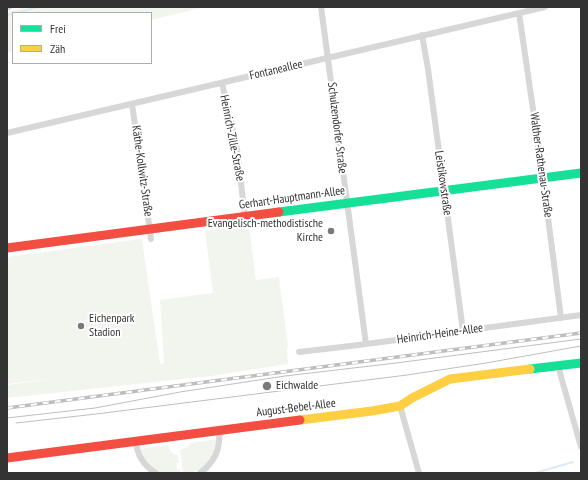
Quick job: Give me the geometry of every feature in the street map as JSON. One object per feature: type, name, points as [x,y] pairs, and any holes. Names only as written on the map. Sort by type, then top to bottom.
[{"type":"street","name":"Schulzendorfer Straße","points":[[321,7],[366,344]]},
{"type":"street","name":"Fontaneallee","points":[[7,133],[545,7]]},
{"type":"street","name":"Walther-Rathenau-Straße","points":[[520,13],[561,318]]},
{"type":"street","name":"Leistikowstraße","points":[[422,35],[428,69],[463,331]]},
{"type":"street","name":"Heinrich-Zille-Straße","points":[[222,83],[237,149],[245,217]]},
{"type":"street","name":"Käthe-Kollwitz-Straße","points":[[132,104],[150,234]]},
{"type":"street","name":"Gerhart-Hauptmann-Allee","points":[[7,248],[150,234],[245,217],[581,173]]},
{"type":"street","name":"Heinrich-Heine-Allee","points":[[299,352],[581,315]]},
{"type":"street","name":"August-Bebel-Allee","points":[[7,458],[372,411],[400,406],[441,382],[450,379],[581,363]]},
{"type":"street","points":[[559,366],[581,447]]},
{"type":"street","points":[[400,406],[419,473]]},
{"type":"street","points":[[200,473],[206,469],[214,459],[219,447],[220,430]]},
{"type":"street","points":[[136,442],[137,451],[141,459],[150,470],[156,473]]},
{"type":"shaded area","points":[[24,7],[205,7],[152,20],[152,12],[12,12],[12,51],[7,53],[7,12]]},
{"type":"shaded area","points":[[249,225],[256,280],[279,277],[288,346],[288,364],[211,376],[7,398],[7,385],[57,378],[7,384],[7,257],[141,239],[160,364],[164,363],[160,300],[213,293],[205,231]]},
{"type":"shaded area","points":[[217,439],[213,453],[203,468],[183,473],[180,450],[186,448],[191,443]]},
{"type":"shaded area","points":[[168,445],[171,452],[178,455],[179,463],[176,463],[177,470],[180,469],[180,473],[166,473],[156,470],[146,461],[140,449]]},
{"type":"waterway","points":[[20,12],[38,7]]},
{"type":"waterway","points":[[7,15],[12,14]]},
{"type":"waterway","points":[[535,473],[573,462]]},
{"type":"tram line","points":[[7,418],[95,408],[180,392],[285,376],[581,339]]},
{"type":"tram line","points":[[16,423],[407,375],[581,346]]},
{"type":"railway","points":[[7,408],[581,333]]},
{"type":"traffic: fast","points":[[279,212],[581,173]]},
{"type":"traffic: fast","points":[[530,369],[581,363]]},
{"type":"traffic: slow","points":[[300,420],[400,406],[412,398],[450,379],[530,369]]},
{"type":"traffic: jam","points":[[7,248],[279,212]]},
{"type":"traffic: jam","points":[[7,458],[300,420]]},
{"type":"place","name":"Evangelisch-methodistische Kirche","points":[[331,231]]},
{"type":"place","name":"Eichenpark Stadion","points":[[81,326]]},
{"type":"place","name":"Eichwalde","points":[[267,386]]}]
